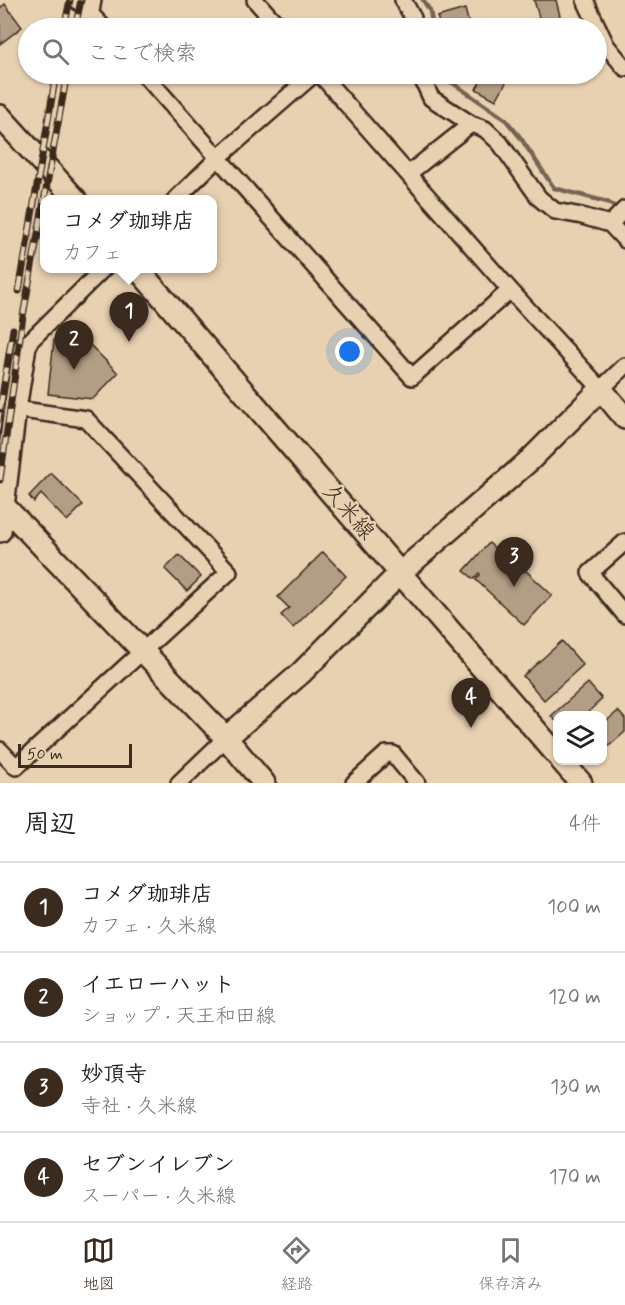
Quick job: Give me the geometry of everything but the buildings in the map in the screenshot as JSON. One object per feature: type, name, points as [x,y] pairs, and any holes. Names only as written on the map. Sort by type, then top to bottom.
[{"type":"street","points":[[255,0],[271,18]]},
{"type":"street","points":[[403,0],[413,18]]},
{"type":"street","points":[[585,0],[593,18]]},
{"type":"street","points":[[85,4],[96,18]]},
{"type":"street","points":[[607,46],[625,68]]},
{"type":"street","points":[[153,84],[412,377],[510,290]]},
{"type":"street","points":[[180,195],[219,157],[303,84]]},
{"type":"street","points":[[329,84],[625,418]]},
{"type":"street","points":[[425,84],[431,98],[471,124],[485,129],[500,143],[539,198],[555,212],[582,216],[610,224],[625,240]]},
{"type":"street","points":[[0,116],[71,195]]},
{"type":"street","points":[[408,174],[471,124]]},
{"type":"street","points":[[610,224],[625,209]]},
{"type":"street","points":[[0,531],[1,507],[26,345],[99,273]]},
{"type":"street","name":"久米線","points":[[141,273],[553,750]]},
{"type":"street","points":[[179,783],[226,738],[301,673],[400,573],[530,460],[625,366]]},
{"type":"street","points":[[0,750],[16,767],[229,572],[86,419],[15,409]]},
{"type":"street","points":[[1,507],[226,738],[264,783]]},
{"type":"street","points":[[625,542],[590,573],[625,615]]},
{"type":"street","points":[[354,783],[386,754],[393,754],[417,783]]},
{"type":"street","points":[[565,765],[581,783]]},
{"type":"waterway","points":[[423,0],[431,18]]},
{"type":"waterway","points":[[454,84],[505,119],[520,137],[554,188],[607,202],[620,210]]},
{"type":"railway","points":[[66,18],[70,0]]},
{"type":"railway","points":[[77,18],[81,0]]},
{"type":"railway","points":[[19,291],[54,84]]},
{"type":"railway","points":[[45,195],[65,84]]},
{"type":"railway","points":[[0,480],[23,316],[40,222]]},
{"type":"railway","points":[[0,409],[13,329]]},
{"type":"place","name":"コメダ珈琲店","points":[[129,342]]},
{"type":"place","name":"イエローハット","points":[[74,370]]},
{"type":"place","name":"妙頂寺","points":[[514,587]]},
{"type":"place","name":"セブンイレブン","points":[[471,728]]}]
